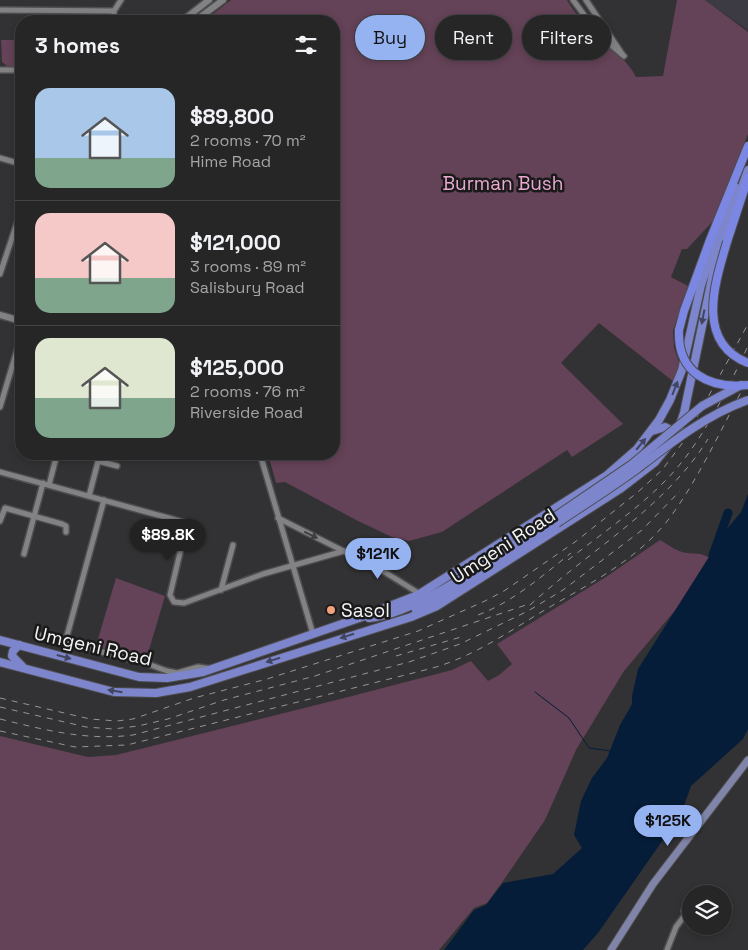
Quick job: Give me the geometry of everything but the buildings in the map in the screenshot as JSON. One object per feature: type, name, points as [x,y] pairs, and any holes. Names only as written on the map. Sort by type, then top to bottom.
[{"type":"highway","points":[[748,147],[680,320],[680,349],[689,366],[703,379],[714,384],[748,384]]},
{"type":"highway","points":[[748,178],[727,242],[713,302],[713,322],[724,346],[736,357],[748,363]]},
{"type":"main road","name":"Umgeni Road","points":[[0,640],[139,677],[167,678],[212,669],[362,617],[420,594],[606,476],[630,457],[652,431],[676,387],[701,285],[748,147]]},
{"type":"main road","name":"Umgeni Road","points":[[0,662],[114,692],[156,693],[190,687],[411,617],[436,606],[496,570],[639,476],[655,462],[677,432],[687,401],[716,259],[748,170]]},
{"type":"main road","points":[[375,627],[438,599],[556,520],[625,470],[702,406],[748,384]]},
{"type":"main road","points":[[362,617],[378,617],[430,596],[611,487],[690,429],[721,411],[748,400]]},
{"type":"main road","points":[[652,431],[665,428],[677,432]]},
{"type":"main road","points":[[19,645],[13,651],[12,656],[23,668]]},
{"type":"main road","points":[[611,950],[653,884],[748,760]]},
{"type":"street","points":[[114,15],[114,11],[121,0]]},
{"type":"street","points":[[190,15],[209,0],[213,8]]},
{"type":"street","points":[[204,15],[223,0]]},
{"type":"street","points":[[573,0],[585,15]]},
{"type":"street","points":[[586,0],[624,56],[611,45]]},
{"type":"street","points":[[0,10],[114,11]]},
{"type":"street","points":[[0,70],[15,70]]},
{"type":"street","points":[[0,158],[15,162]]},
{"type":"street","points":[[0,274],[15,229]]},
{"type":"street","points":[[0,315],[15,319]]},
{"type":"street","points":[[0,407],[15,357]]},
{"type":"street","points":[[49,485],[56,460]]},
{"type":"street","points":[[262,460],[291,566],[313,634]]},
{"type":"street","points":[[88,496],[98,461],[117,466]]},
{"type":"street","points":[[0,472],[187,523],[170,599],[174,602],[184,602],[262,574],[344,551]]},
{"type":"street","points":[[24,554],[43,483]]},
{"type":"street","points":[[66,643],[104,500]]},
{"type":"street","points":[[0,521],[5,508],[64,525],[66,532]]},
{"type":"street","points":[[278,518],[344,551],[420,594]]},
{"type":"street","points":[[221,590],[233,545]]},
{"type":"street","points":[[38,635],[172,672],[198,667],[212,669]]},
{"type":"street","points":[[666,950],[676,927],[682,919]]},
{"type":"shaded area","points":[[705,0],[748,0],[748,30]]},
{"type":"green space","name":"Burman Bush","points":[[231,0],[567,0],[578,15],[522,15],[522,60],[611,60],[611,49],[624,60],[636,77],[663,76],[677,0],[705,0],[748,32],[748,134],[713,221],[687,249],[682,249],[671,277],[688,286],[673,331],[674,348],[679,362],[674,382],[599,323],[561,363],[623,424],[572,457],[567,450],[442,532],[409,541],[392,537],[358,521],[285,482],[276,483],[270,460],[340,460],[340,15],[212,15]]},
{"type":"green space","points":[[1,40],[15,40],[15,66],[7,66],[2,62]]},
{"type":"green space","points":[[660,540],[679,551],[700,554],[710,559],[698,583],[624,671],[576,750],[545,820],[503,881],[487,903],[474,908],[439,950],[0,950],[0,736],[88,757],[116,755],[452,670],[471,661],[488,681],[512,664],[497,644],[606,577]]},
{"type":"green space","points":[[116,578],[165,596],[146,660],[95,649]]},
{"type":"water","points":[[748,494],[748,729],[743,739],[691,786],[681,814],[598,933],[583,950],[444,950],[474,910],[486,905],[503,883],[553,874],[582,848],[574,835],[581,801],[592,778],[607,758],[620,725],[632,704],[638,669],[726,530],[741,512]]},
{"type":"waterway","points":[[713,555],[728,513]]},
{"type":"waterway","points":[[535,692],[569,718],[589,748],[611,751]]},
{"type":"railway","points":[[0,698],[90,719],[117,721],[133,719],[194,698],[267,679],[418,631],[485,601],[504,591],[575,542],[638,492],[662,470],[684,441],[748,324]]},
{"type":"railway","points":[[568,560],[641,503],[676,469],[689,453],[711,418],[748,346]]},
{"type":"railway","points":[[0,731],[75,747],[127,745],[429,669],[474,652],[593,582],[626,560],[655,535],[690,488],[748,379]]},
{"type":"railway","points":[[530,605],[649,507],[691,463],[708,439]]},
{"type":"railway","points":[[0,719],[66,733],[99,737],[133,735],[409,662],[460,644],[528,611],[563,590],[642,530],[680,491]]},
{"type":"railway","points":[[478,615],[515,596],[571,553]]},
{"type":"railway","points":[[0,707],[86,727],[113,729],[138,726],[168,719],[224,700],[315,676],[526,605]]},
{"type":"railway","points":[[396,656],[461,637]]},
{"type":"place","name":"Sasol","points":[[331,610]]}]
